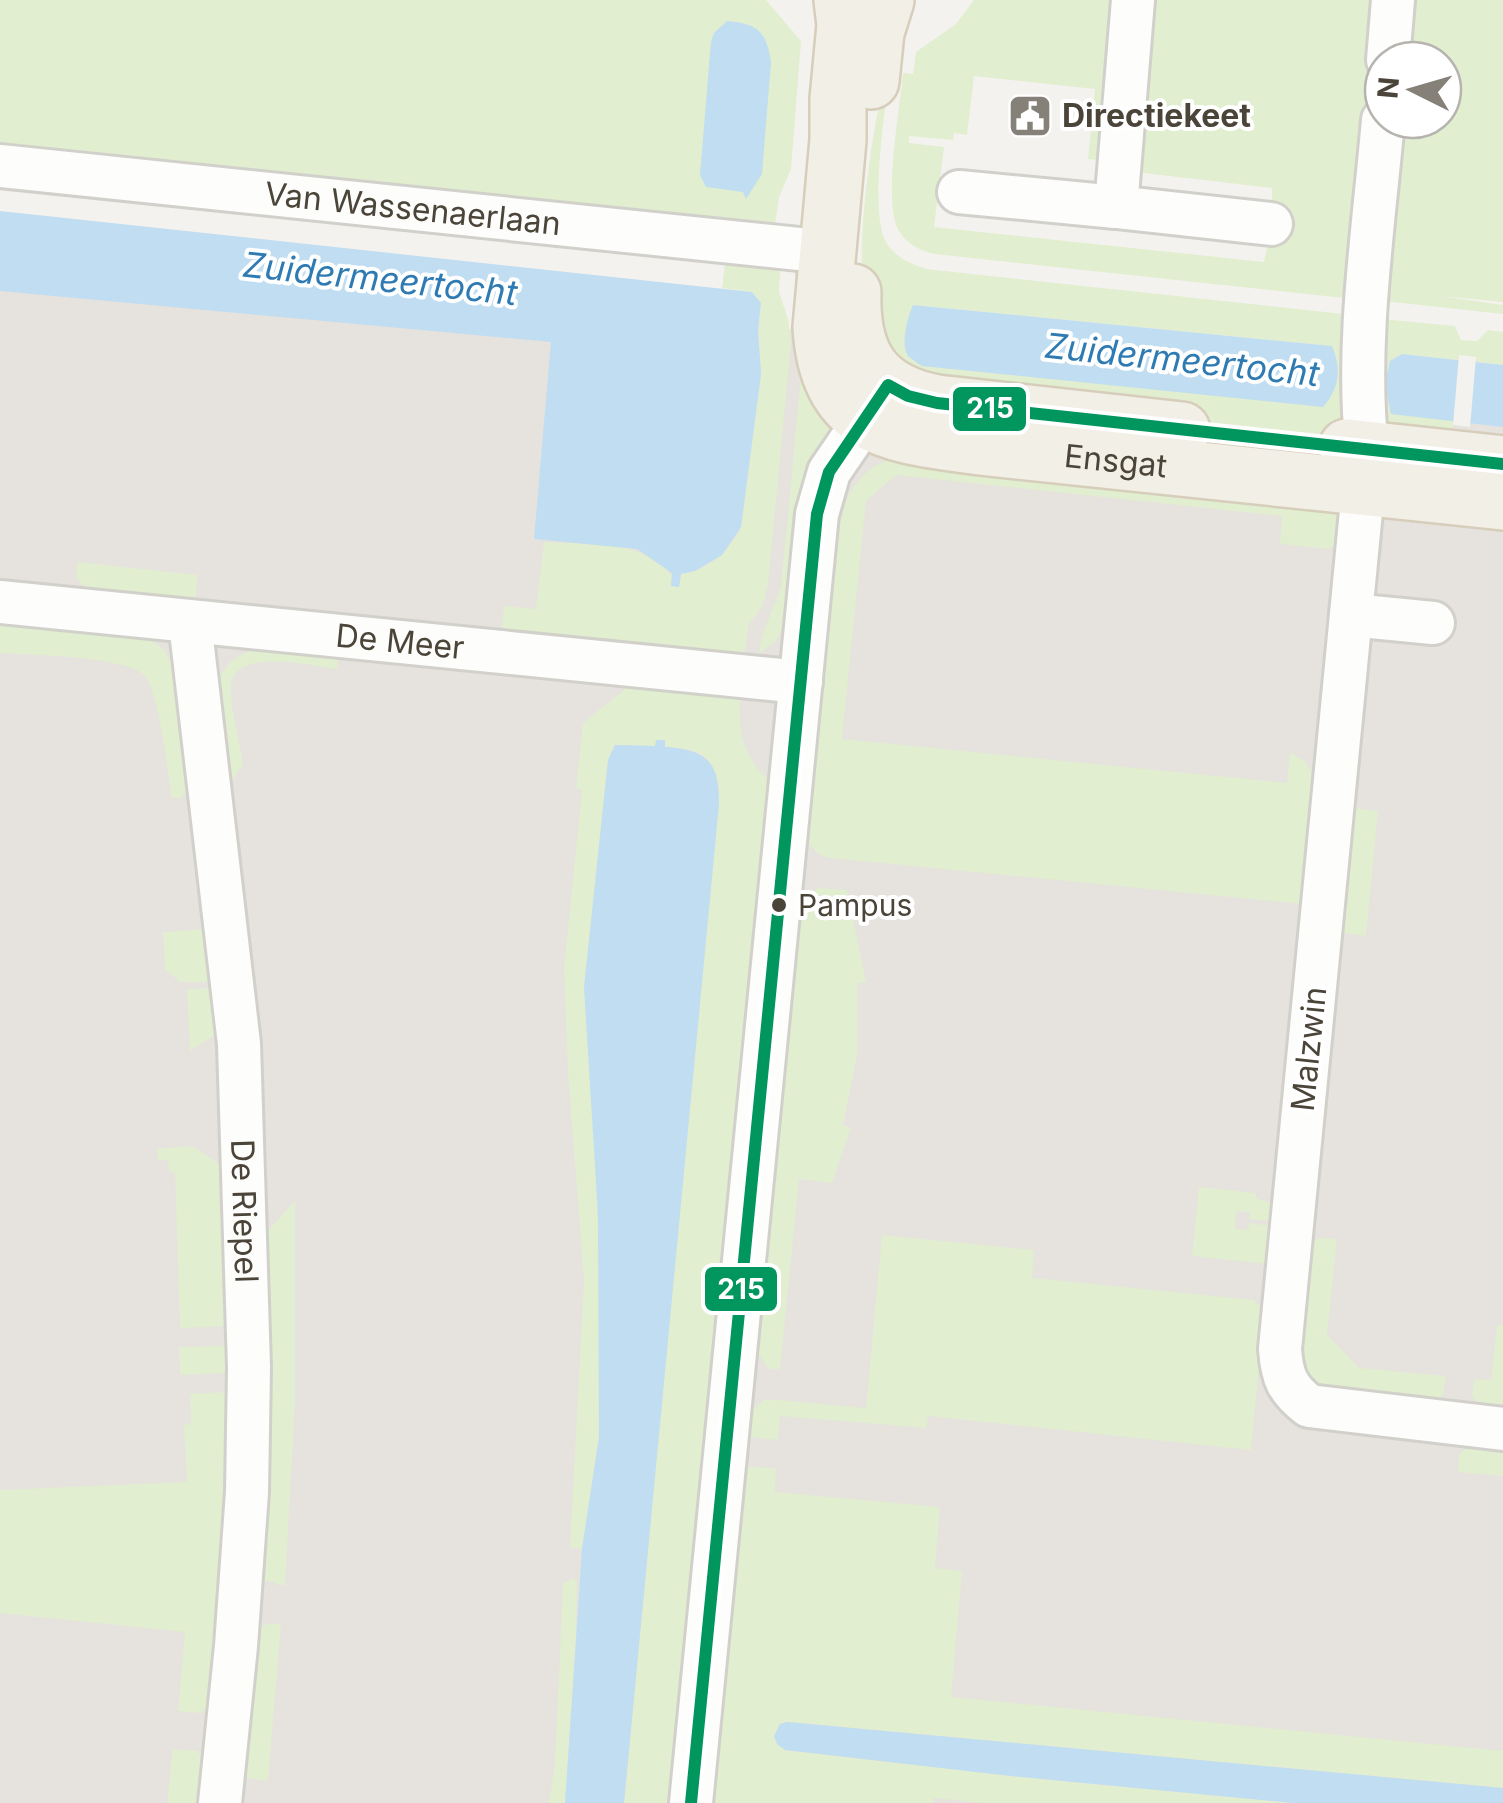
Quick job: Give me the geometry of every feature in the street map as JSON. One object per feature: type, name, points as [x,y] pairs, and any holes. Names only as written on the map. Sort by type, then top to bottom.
[{"type":"main road","points":[[842,0],[845,25],[821,327],[824,354],[839,392],[876,402],[875,374],[855,338],[852,311],[876,32],[886,0]]},
{"type":"main road","name":"Ensgat","points":[[876,402],[916,398],[1365,468],[1503,502]]},
{"type":"main road","name":"Ensgat","points":[[1365,468],[1503,464]]},
{"type":"street","points":[[1390,40],[1393,0]]},
{"type":"street","points":[[1116,207],[1133,10]]},
{"type":"street","name":"Malzwin","points":[[1381,140],[1368,308],[1365,468],[1280,1349],[1282,1377],[1292,1393],[1309,1406],[1503,1429]]},
{"type":"street","name":"Van Wassenaerlaan","points":[[0,166],[828,252]]},
{"type":"street","points":[[959,192],[1271,224]]},
{"type":"street","points":[[691,1803],[821,492],[829,472],[876,402]]},
{"type":"street","name":"De Meer","points":[[0,602],[801,682]]},
{"type":"street","points":[[1351,615],[1432,623]]},
{"type":"street","name":"De Riepel","points":[[190,622],[239,1044],[249,1367],[240,1588],[220,1803]]},
{"type":"shaded area","points":[[0,251],[1503,400],[1503,1803],[0,1803]]},
{"type":"green space","points":[[0,0],[766,0],[801,41],[791,169],[779,197],[774,232],[0,150]]},
{"type":"green space","points":[[974,0],[1120,0],[1107,161],[1088,159],[1095,89],[974,76],[967,135],[954,133],[953,140],[909,136],[909,143],[944,147],[934,227],[1264,262],[1272,225],[1272,188],[1135,172],[1148,0],[1376,0],[1373,40],[1363,40],[1366,140],[1354,299],[935,254],[909,242],[898,229],[892,197],[903,73],[913,74],[916,52],[956,24]]},
{"type":"green space","points":[[1410,0],[1503,0],[1503,302],[1441,296],[1503,305],[1503,314],[1383,301],[1398,140],[1463,140],[1463,40],[1407,40]]},
{"type":"green space","points":[[889,72],[879,210],[887,244],[900,257],[926,269],[1353,315],[1340,438],[951,398],[900,379],[863,278],[862,235],[868,173]],"holes":[[[914,305],[1331,346],[1337,360],[906,343]]]},
{"type":"green space","points":[[726,255],[781,262],[779,292],[791,342],[768,585],[762,607],[749,624],[744,657],[508,635],[502,626],[504,606],[536,609],[544,542],[620,547],[637,552],[667,570],[679,586],[681,574],[709,564],[736,536],[741,527],[761,374],[761,303],[752,292],[722,288]]},
{"type":"green space","points":[[794,269],[801,275],[828,404],[829,429],[787,619],[776,641],[759,654],[781,587],[804,345]]},
{"type":"green space","points":[[1381,319],[1455,326],[1461,340],[1477,341],[1488,330],[1503,332],[1503,365],[1402,354],[1390,361],[1385,384],[1391,414],[1453,420],[1451,451],[1399,435],[1380,416]]},
{"type":"green space","points":[[889,459],[1333,509],[1340,528],[1337,542],[1329,549],[1280,544],[1282,516],[896,475],[866,501],[842,739],[1287,783],[1290,753],[1305,761],[1315,778],[1304,904],[831,858],[813,848],[804,838],[835,518],[842,519],[857,482]]},
{"type":"green space","points":[[78,562],[197,575],[196,601],[88,591],[76,577]]},
{"type":"green space","points":[[0,619],[146,636],[165,651],[173,666],[191,786],[181,798],[171,797],[158,715],[145,676],[135,669],[100,660],[0,653]]},
{"type":"green space","points":[[263,648],[339,655],[337,669],[259,662],[235,673],[231,695],[243,764],[230,784],[217,687],[234,660]]},
{"type":"green space","points":[[624,684],[740,697],[744,744],[771,782],[672,1803],[624,1803],[719,787],[707,759],[694,751],[665,747],[664,740],[657,740],[656,746],[615,745],[608,760],[595,1134],[599,1437],[582,1549],[570,1547],[584,1280],[564,968],[582,790],[576,788],[583,723],[624,690]]},
{"type":"green space","points":[[1352,808],[1378,811],[1366,936],[1345,933],[1340,928]]},
{"type":"green space","points":[[818,888],[847,890],[866,982],[857,984],[857,1056],[843,1125],[851,1128],[832,1183],[799,1179],[780,1369],[769,1369],[755,1350],[798,904]]},
{"type":"green space","points":[[208,929],[213,982],[180,982],[165,969],[163,932]]},
{"type":"green space","points":[[214,988],[218,1033],[190,1051],[187,989]]},
{"type":"green space","points":[[192,1146],[224,1167],[227,1326],[180,1328],[175,1173],[169,1171],[168,1160],[158,1161],[157,1149]]},
{"type":"green space","points":[[1199,1187],[1256,1193],[1256,1198],[1274,1204],[1273,1221],[1249,1219],[1250,1212],[1236,1211],[1235,1229],[1248,1230],[1249,1223],[1272,1226],[1269,1264],[1192,1256]]},
{"type":"green space","points":[[295,1201],[295,1401],[285,1586],[258,1578],[265,1234]]},
{"type":"green space","points":[[882,1235],[1034,1250],[1032,1278],[1255,1300],[1255,1304],[1265,1305],[1251,1450],[928,1416],[926,1428],[780,1416],[778,1440],[746,1437],[748,1413],[765,1399],[866,1408]]},
{"type":"green space","points":[[1319,1238],[1337,1239],[1327,1335],[1359,1368],[1446,1376],[1443,1395],[1432,1403],[1326,1389],[1309,1376],[1300,1356],[1309,1243]]},
{"type":"green space","points":[[1497,1325],[1503,1325],[1503,1409],[1480,1407],[1472,1396],[1474,1379],[1491,1380]]},
{"type":"green space","points":[[224,1346],[228,1367],[224,1373],[180,1375],[179,1347]]},
{"type":"green space","points":[[227,1392],[221,1558],[208,1708],[200,1713],[178,1711],[185,1632],[0,1613],[0,1490],[187,1482],[184,1425],[191,1424],[190,1394]]},
{"type":"green space","points":[[1471,1445],[1503,1448],[1503,1476],[1458,1472],[1459,1454]]},
{"type":"green space","points":[[742,1466],[776,1468],[775,1492],[940,1507],[935,1568],[962,1571],[951,1697],[1503,1751],[1503,1788],[787,1722],[785,1750],[1293,1803],[982,1803],[934,1798],[933,1803],[711,1803]]},
{"type":"green space","points":[[572,1578],[577,1581],[576,1646],[565,1803],[549,1803],[555,1763],[563,1584]]},
{"type":"green space","points":[[281,1624],[268,1781],[242,1777],[255,1628]]},
{"type":"green space","points":[[173,1749],[197,1751],[203,1758],[199,1803],[167,1803]]},
{"type":"water","points":[[727,21],[758,31],[771,62],[762,174],[746,199],[743,192],[706,187],[700,175],[711,42],[714,33]]},
{"type":"water","name":"Zuidermeertocht","points":[[0,211],[752,292],[761,303],[761,374],[741,527],[722,555],[695,571],[681,574],[679,587],[671,586],[672,573],[637,549],[534,539],[551,342],[0,291]]},
{"type":"water","name":"Zuidermeertocht","points":[[913,305],[1332,346],[1337,378],[1323,407],[922,366],[908,356],[905,345]]},
{"type":"water","points":[[1402,354],[1503,365],[1503,427],[1391,414],[1385,384],[1390,361]]},
{"type":"water","points":[[656,740],[665,740],[665,747],[691,751],[708,760],[716,777],[719,804],[624,1803],[565,1803],[582,1549],[599,1437],[598,1215],[584,987],[608,760],[615,745],[655,746]]},
{"type":"water","points":[[780,1724],[1503,1788],[1503,1803],[1293,1803],[1011,1776],[785,1750],[774,1736]]},
{"type":"pier","points":[[1459,355],[1476,357],[1470,427],[1453,425]]},
{"type":"transit line","name":"215","points":[[691,1803],[817,514],[829,472],[888,385],[908,396],[937,403],[1503,464]]},
{"type":"place","name":"Directiekeet","points":[[1030,116]]},
{"type":"place","name":"Pampus","points":[[779,905]]}]
